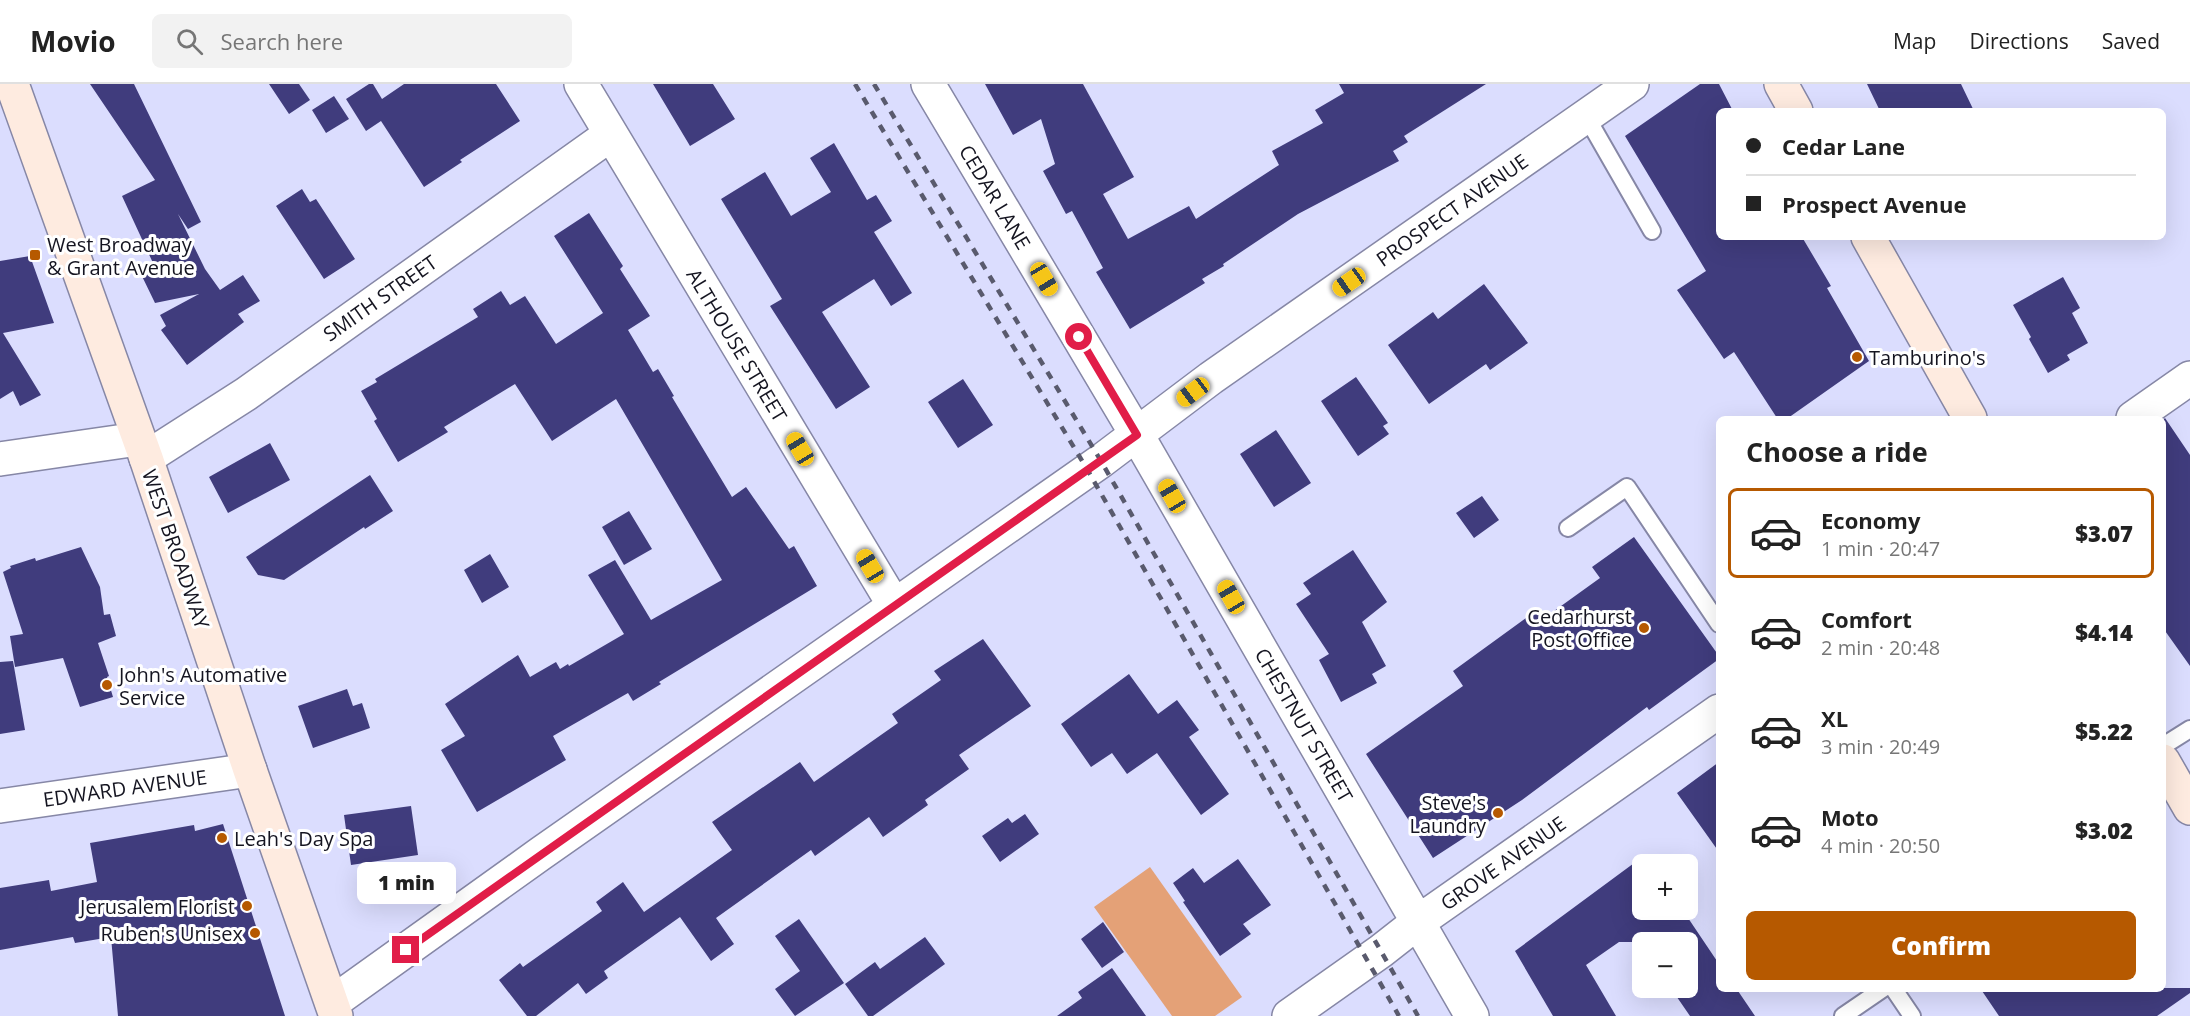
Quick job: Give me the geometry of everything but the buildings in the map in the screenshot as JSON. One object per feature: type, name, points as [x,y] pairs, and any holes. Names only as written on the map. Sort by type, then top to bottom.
[{"type":"main road","points":[[1781,84],[1794,108]]},
{"type":"main road","name":"WEST BROADWAY","points":[[10,96],[142,448],[250,770],[334,1010]]},
{"type":"main road","points":[[1870,240],[1969,416]]},
{"type":"main road","points":[[2166,766],[2190,808]]},
{"type":"street","name":"ALTHOUSE STREET","points":[[581,84],[894,605]]},
{"type":"street","name":"CEDAR LANE","points":[[928,84],[1137,435]]},
{"type":"street","name":"PROSPECT AVENUE","points":[[334,1010],[540,854],[1137,435],[1211,378],[1632,84]]},
{"type":"street","name":"SMITH STREET","points":[[142,448],[246,394],[611,134]]},
{"type":"street","points":[[2136,416],[2190,378]]},
{"type":"street","name":"CHESTNUT STREET","points":[[1137,435],[1472,1016]]},
{"type":"street","points":[[0,459],[142,448]]},
{"type":"street","name":"GROVE AVENUE","points":[[1289,1016],[1418,922],[1716,713]]},
{"type":"street","name":"EDWARD AVENUE","points":[[0,806],[250,770]]},
{"type":"lane","points":[[1586,116],[1652,231]]},
{"type":"lane","points":[[1568,528],[1627,487],[1716,620]]},
{"type":"lane","points":[[2166,744],[2190,729]]},
{"type":"lane","points":[[1843,1016],[1878,992]]},
{"type":"lane","points":[[1896,992],[1912,1016]]},
{"type":"shaded area","points":[[1150,867],[1242,997],[1215,1016],[1172,1016],[1094,907]]},
{"type":"railway","points":[[855,84],[1087,469],[1399,1016]]},
{"type":"railway","points":[[874,84],[1101,461],[1418,1016]]},
{"type":"place","name":"West Broadway & Grant Avenue","points":[[35,255]]},
{"type":"place","name":"Tamburino's","points":[[1857,357]]},
{"type":"place","name":"Cedarhurst Post Office","points":[[1644,628]]},
{"type":"place","name":"John's Automative Service","points":[[107,685]]},
{"type":"place","name":"Steve's Laundry","points":[[1498,813]]},
{"type":"place","name":"Leah's Day Spa","points":[[222,838]]},
{"type":"place","name":"Jerusalem Florist","points":[[247,906]]},
{"type":"place","name":"Ruben's Unisex","points":[[255,933]]},
{"type":"route","points":[[406,950],[1137,435],[1079,337]]}]
